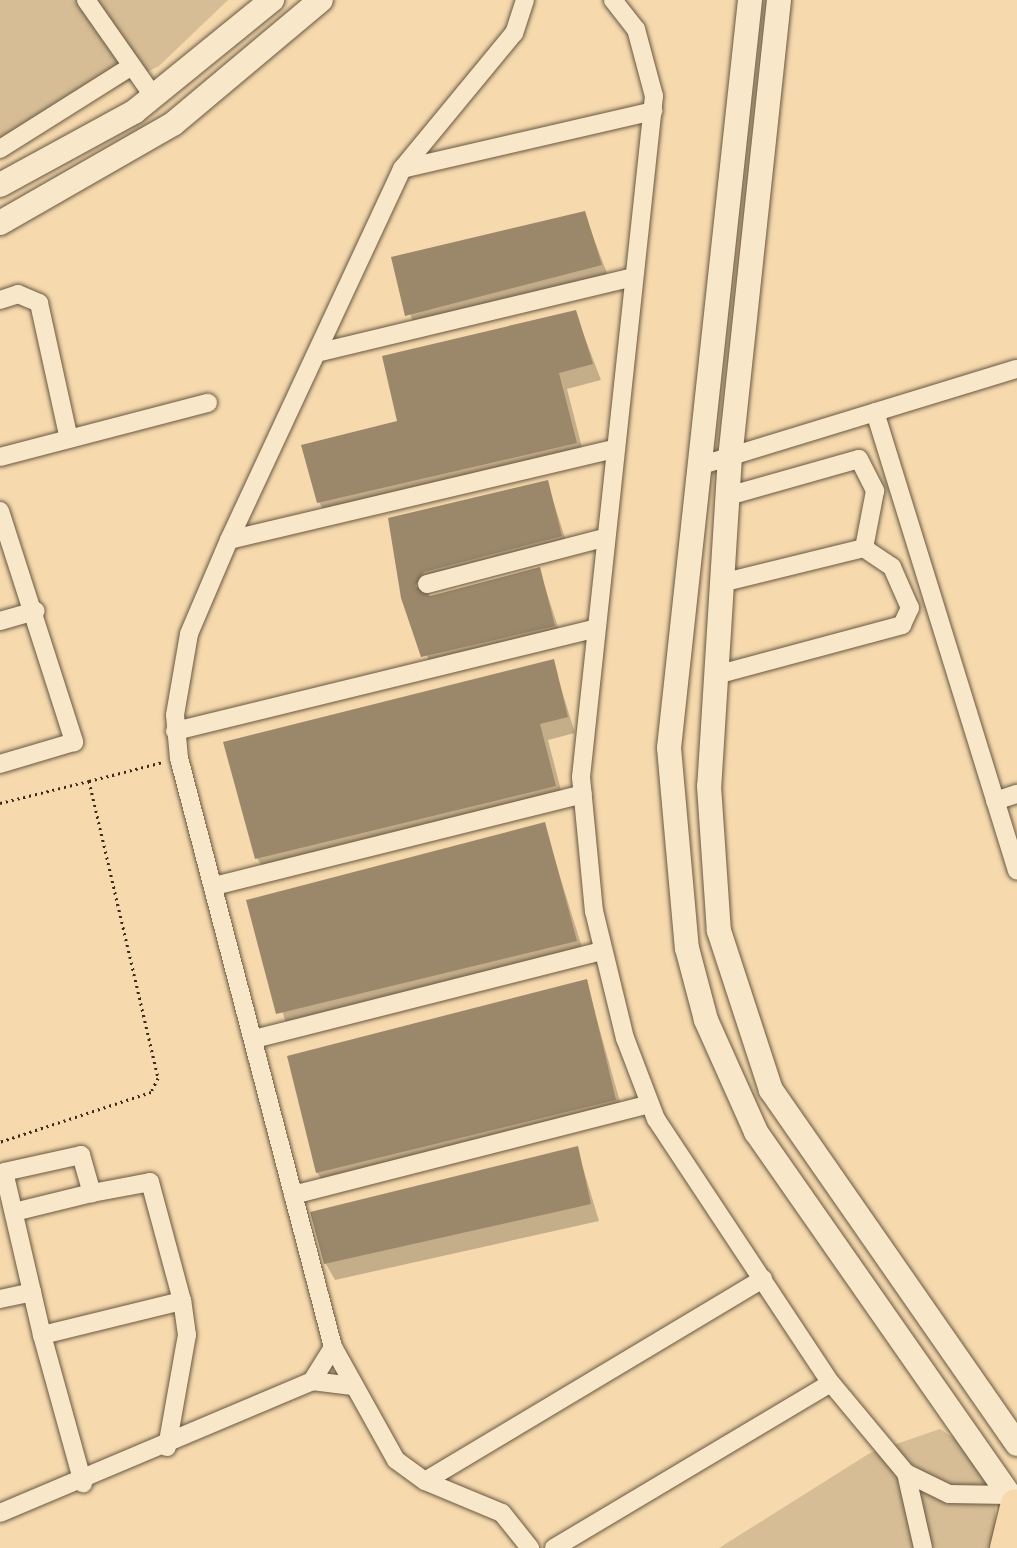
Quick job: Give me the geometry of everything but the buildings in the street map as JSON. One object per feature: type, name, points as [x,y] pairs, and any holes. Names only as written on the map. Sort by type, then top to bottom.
[{"type":"main road","points":[[1004,1548],[1014,1501]]},
{"type":"street","points":[[86,0],[154,97]]},
{"type":"street","points":[[0,185],[154,97],[202,61],[272,0]]},
{"type":"street","points":[[0,223],[121,160],[222,87],[321,0]]},
{"type":"street","points":[[525,0],[514,33],[402,169],[321,352],[229,540],[189,634],[175,731],[179,758],[333,1347],[396,1460],[425,1481],[502,1513],[530,1548]]},
{"type":"street","points":[[613,0],[645,50],[653,111],[593,629],[583,794],[603,951],[650,1104],[831,1383],[906,1473],[949,1494],[1014,1501]]},
{"type":"street","points":[[750,0],[669,748],[676,889],[706,1020],[756,1132],[793,1192],[1014,1501]]},
{"type":"street","points":[[779,0],[730,456],[709,786],[719,931],[745,1029],[771,1090],[1007,1413],[1017,1444]]},
{"type":"street","points":[[202,61],[222,87]]},
{"type":"street","points":[[0,149],[132,66]]},
{"type":"street","points":[[402,169],[653,111]]},
{"type":"street","points":[[321,352],[633,277]]},
{"type":"street","points":[[0,300],[18,294],[39,303],[69,439]]},
{"type":"street","points":[[699,466],[1017,369]]},
{"type":"street","points":[[0,457],[208,403]]},
{"type":"street","points":[[875,412],[1017,871]]},
{"type":"street","points":[[229,540],[613,449]]},
{"type":"street","points":[[728,496],[859,459],[875,491],[864,548]]},
{"type":"street","points":[[0,511],[36,611],[74,742],[0,764]]},
{"type":"street","points":[[427,584],[603,538]]},
{"type":"street","points":[[716,675],[902,625],[910,608],[892,567],[864,548],[722,583]]},
{"type":"street","points":[[0,621],[36,611]]},
{"type":"street","points":[[175,731],[593,629]]},
{"type":"street","points":[[214,886],[583,794]]},
{"type":"street","points":[[995,801],[1017,794]]},
{"type":"street","points":[[254,1039],[603,951]]},
{"type":"street","points":[[293,1195],[650,1104]]},
{"type":"street","points":[[83,1483],[42,1335],[4,1172],[81,1155],[92,1193]]},
{"type":"street","points":[[14,1212],[150,1182],[182,1301],[187,1335],[170,1446]]},
{"type":"street","points":[[425,1481],[763,1279]]},
{"type":"street","points":[[0,1299],[32,1292]]},
{"type":"street","points":[[42,1335],[182,1301]]},
{"type":"street","points":[[312,1381],[333,1347]]},
{"type":"street","points":[[0,1513],[83,1483],[170,1446],[241,1407],[312,1381],[353,1386]]},
{"type":"street","points":[[554,1548],[831,1383]]},
{"type":"street","points":[[906,1473],[923,1548]]},
{"type":"path","points":[[0,803],[179,758]]},
{"type":"path","points":[[0,1142],[157,1086],[89,781]]},
{"type":"shaded area","points":[[0,0],[228,0],[159,66],[0,146]]},
{"type":"shaded area","points":[[940,1429],[994,1465],[996,1548],[719,1548],[870,1453]]}]
